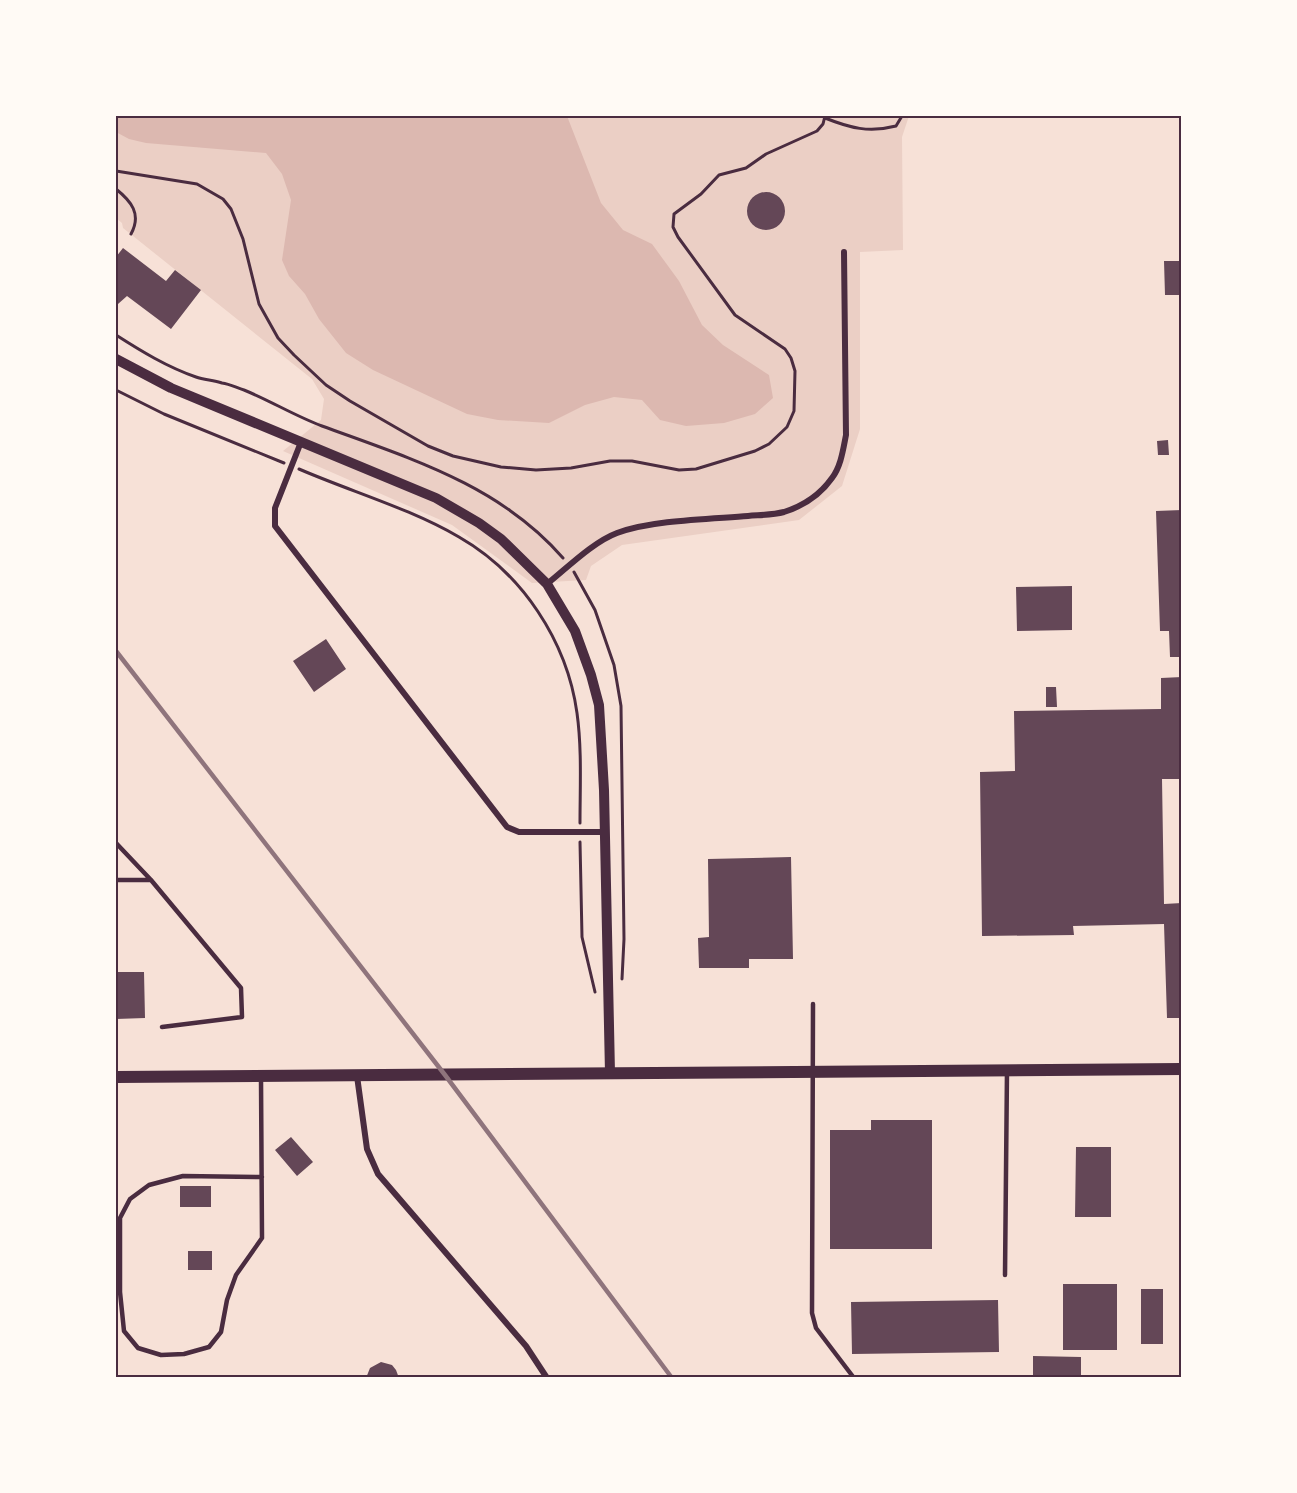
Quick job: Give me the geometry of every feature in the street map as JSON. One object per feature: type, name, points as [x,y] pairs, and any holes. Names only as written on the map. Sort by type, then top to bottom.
[{"type":"main road","points":[[116,1077],[1182,1070]]},
{"type":"street","points":[[547,584],[615,533],[653,525],[782,512],[806,503],[820,492],[833,477],[842,456],[846,435],[844,252]]},
{"type":"street","points":[[116,359],[171,388],[409,486],[460,511],[501,539],[547,584],[575,631],[599,705],[605,832],[610,1073]]},
{"type":"street","points":[[301,442],[275,508],[275,526],[507,827],[519,832],[605,832]]},
{"type":"street","points":[[357,1076],[367,1149],[378,1174],[526,1346],[547,1377]]},
{"type":"lane","points":[[116,843],[151,880],[242,988],[242,1017],[162,1027]]},
{"type":"lane","points":[[116,880],[151,880]]},
{"type":"lane","points":[[813,1004],[812,1313],[816,1328],[854,1377]]},
{"type":"lane","points":[[1005,1275],[1006,1070]]},
{"type":"lane","points":[[261,1076],[262,1177],[262,1238],[236,1275],[226,1300],[221,1332],[209,1347],[184,1354],[161,1355],[138,1348],[124,1331],[120,1292],[120,1218],[130,1199],[149,1185],[183,1176],[262,1177]]},
{"type":"path","points":[[116,171],[197,184],[223,199],[231,209],[243,239],[259,304],[278,338],[326,385],[428,446],[453,456],[501,467],[536,470],[571,468],[610,461],[632,461],[679,470],[696,469],[755,451],[769,444],[787,427],[794,411],[795,371],[785,349],[735,315],[678,237],[673,227],[674,214],[719,176],[746,168],[772,151],[795,143],[817,131],[825,117],[845,126],[869,130],[896,126],[902,116]]},
{"type":"path","points":[[116,189],[131,202],[135,212],[136,221],[131,234]]},
{"type":"path","points":[[116,335],[166,365],[196,378],[222,382],[246,391],[322,426],[351,435],[458,478],[504,505],[524,520],[548,541],[570,566],[583,585],[595,610],[614,665],[621,706],[624,939],[621,989]]},
{"type":"path","points":[[116,390],[164,414],[415,516],[460,537],[495,563],[525,594],[559,650],[573,693],[579,734],[582,937],[593,988],[597,996]]},
{"type":"shaded area","points":[[116,116],[909,116],[902,137],[903,250],[860,252],[860,429],[842,486],[799,520],[622,545],[591,566],[586,580],[532,583],[452,525],[283,451],[321,420],[324,399],[312,379],[123,228],[122,223],[116,218]]},
{"type":"shaded area","points":[[116,116],[567,116],[601,203],[623,230],[652,244],[679,281],[702,325],[723,345],[769,375],[773,398],[755,414],[724,423],[686,426],[660,420],[642,400],[614,397],[585,405],[549,423],[498,420],[467,414],[373,370],[346,353],[319,319],[305,294],[289,276],[282,260],[291,200],[282,174],[266,153],[146,143],[129,139],[116,132]]},
{"type":"building","points":[[766,192],[773,193],[779,198],[784,204],[784,218],[779,224],[773,229],[766,230],[759,229],[753,224],[748,218],[747,211],[748,204],[753,198],[759,193]]},
{"type":"building","points":[[123,248],[166,281],[175,270],[201,290],[171,329],[127,296],[118,304],[116,301],[116,257]]},
{"type":"building","points":[[1164,261],[1182,261],[1182,295],[1165,295]]},
{"type":"building","points":[[1168,440],[1169,455],[1158,455],[1157,441]]},
{"type":"building","points":[[1182,510],[1182,657],[1170,657],[1169,631],[1160,631],[1156,511]]},
{"type":"building","points":[[1072,586],[1072,630],[1017,631],[1016,587]]},
{"type":"building","points":[[326,639],[346,669],[314,692],[293,661]]},
{"type":"building","points":[[1182,677],[1182,779],[1162,779],[1164,904],[1182,903],[1182,1018],[1167,1018],[1164,924],[1073,926],[1074,935],[982,936],[980,772],[1015,771],[1014,711],[1161,709],[1161,678]]},
{"type":"building","points":[[1046,687],[1056,687],[1057,707],[1046,707]]},
{"type":"building","points":[[791,857],[793,959],[749,959],[749,968],[699,968],[698,938],[709,937],[708,859]]},
{"type":"building","points":[[116,972],[144,972],[145,1018],[116,1019]]},
{"type":"building","points":[[871,1120],[932,1120],[932,1249],[830,1249],[830,1130],[871,1130]]},
{"type":"building","points":[[291,1137],[313,1162],[297,1176],[275,1150]]},
{"type":"building","points":[[1076,1147],[1111,1147],[1111,1217],[1075,1217]]},
{"type":"building","points":[[180,1186],[211,1186],[211,1207],[180,1207]]},
{"type":"building","points":[[188,1251],[212,1251],[212,1270],[188,1270]]},
{"type":"building","points":[[1063,1284],[1117,1284],[1117,1350],[1063,1350]]},
{"type":"building","points":[[1141,1289],[1163,1289],[1163,1344],[1141,1344]]},
{"type":"building","points":[[998,1300],[999,1352],[852,1354],[851,1302]]},
{"type":"building","points":[[1033,1356],[1081,1357],[1081,1378],[1033,1378]]},
{"type":"building","points":[[381,1362],[392,1365],[399,1378],[366,1378],[370,1368]]},
{"type":"railway","points":[[116,651],[445,1075],[672,1378]]}]
